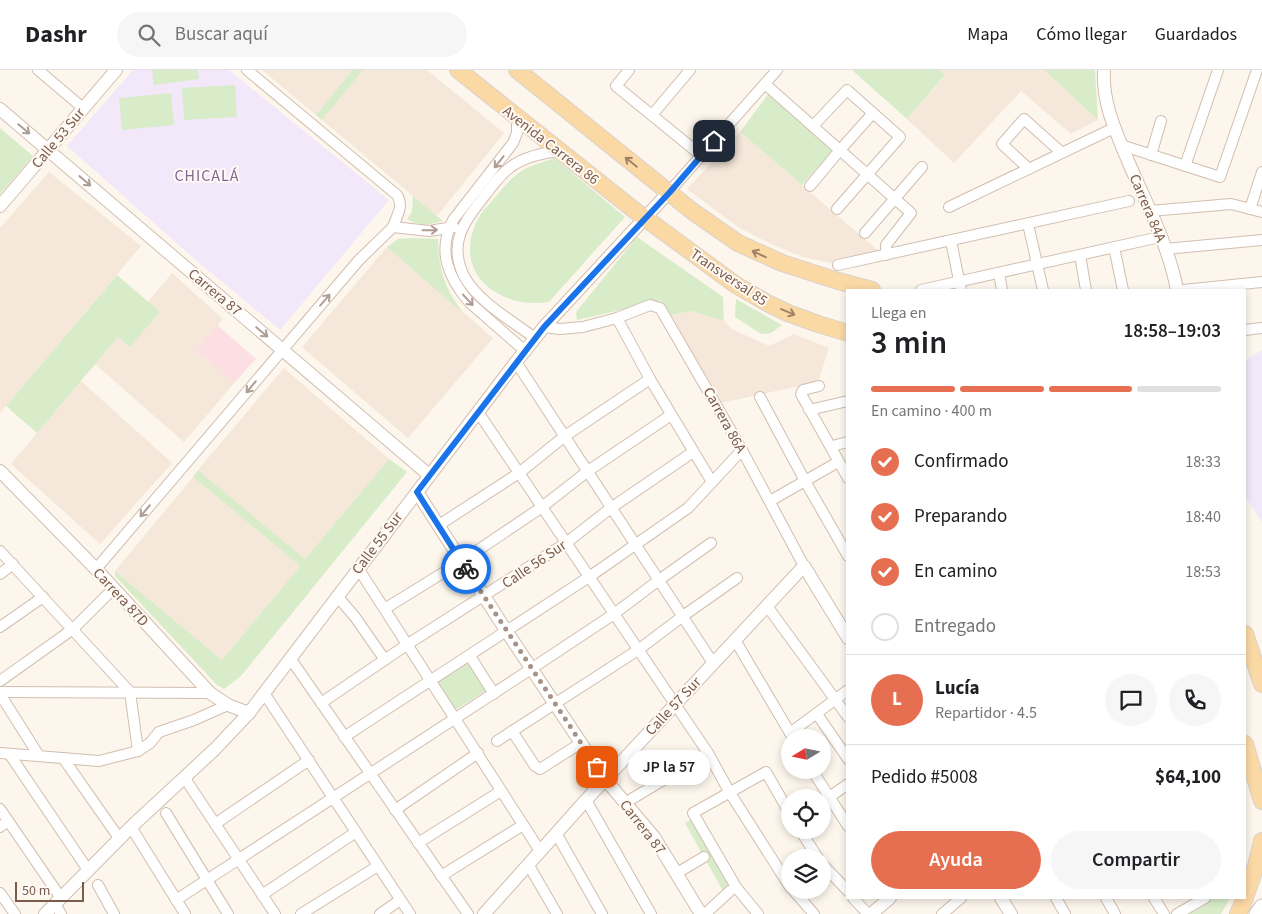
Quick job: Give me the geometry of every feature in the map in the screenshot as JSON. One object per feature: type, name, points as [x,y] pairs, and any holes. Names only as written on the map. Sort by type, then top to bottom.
[{"type":"main road","name":"Avenida Carrera 86","points":[[458,70],[645,218]]},
{"type":"main road","points":[[517,70],[714,228],[759,254],[807,272],[868,289]]},
{"type":"main road","name":"Transversal 85","points":[[645,218],[753,296],[796,316],[846,332]]},
{"type":"main road","points":[[1246,637],[1262,684]]},
{"type":"main road","points":[[1246,747],[1262,801]]},
{"type":"main road","points":[[1246,894],[1262,841]]},
{"type":"main road","points":[[1238,914],[1244,899]]},
{"type":"main road","points":[[1258,914],[1262,907]]},
{"type":"street","points":[[38,70],[83,108]]},
{"type":"street","points":[[96,569],[359,260],[393,227],[401,206],[397,195],[247,70]]},
{"type":"street","points":[[630,70],[616,86],[702,156]]},
{"type":"street","points":[[652,115],[690,70]]},
{"type":"street","name":"Calle 55 Sur","points":[[45,914],[59,905],[88,870],[119,838],[215,749],[249,714],[358,568],[544,327],[670,192],[777,70]]},
{"type":"street","points":[[950,207],[1114,128],[1106,95],[1104,70]]},
{"type":"street","points":[[1185,166],[1218,70]]},
{"type":"street","points":[[1122,146],[1220,177],[1257,70]]},
{"type":"street","name":"Calle 53 Sur","points":[[0,206],[114,71]]},
{"type":"street","points":[[765,84],[911,213],[886,245],[886,255]]},
{"type":"street","points":[[813,126],[847,90],[900,137],[837,209]]},
{"type":"street","name":"Carrera 87","points":[[0,109],[429,475]]},
{"type":"street","points":[[810,186],[873,114]]},
{"type":"street","points":[[517,118],[517,133],[513,143],[457,214],[448,229],[445,245],[446,259],[454,283],[468,302],[525,351]]},
{"type":"street","points":[[1029,169],[1002,144],[1024,119],[1062,153]]},
{"type":"street","points":[[1151,155],[1161,121]]},
{"type":"street","name":"Carrera 84A","points":[[1114,128],[1150,210],[1177,289]]},
{"type":"street","points":[[535,338],[472,289],[463,274],[458,257],[458,242],[465,222],[506,170],[513,164],[534,155],[558,151]]},
{"type":"street","points":[[865,233],[922,167]]},
{"type":"street","points":[[1250,209],[1262,172]]},
{"type":"street","points":[[838,265],[1129,201]]},
{"type":"street","points":[[1150,210],[1231,204],[1262,212]]},
{"type":"street","points":[[393,227],[430,231],[448,229],[465,222]]},
{"type":"street","points":[[1028,224],[1043,289]]},
{"type":"street","points":[[932,289],[960,286],[999,273],[1114,247],[1162,243],[1262,240]]},
{"type":"street","points":[[951,241],[960,286]]},
{"type":"street","points":[[1114,247],[1123,289]]},
{"type":"street","points":[[1080,255],[1086,289]]},
{"type":"street","points":[[999,273],[1002,289]]},
{"type":"street","points":[[1193,289],[1262,282]]},
{"type":"street","name":"Carrera 86A","points":[[544,327],[572,328],[617,318],[650,305],[660,308],[742,450],[804,566],[846,635]]},
{"type":"street","points":[[617,318],[650,379],[712,482]]},
{"type":"street","points":[[1246,330],[1262,328]]},
{"type":"street","points":[[516,362],[713,663]]},
{"type":"street","points":[[439,525],[519,473],[565,436],[650,379]]},
{"type":"street","points":[[819,386],[801,391],[809,410],[846,475]]},
{"type":"street","points":[[760,397],[846,553]]},
{"type":"street","points":[[809,410],[846,401]]},
{"type":"street","points":[[478,412],[708,753],[730,793],[781,872]]},
{"type":"street","points":[[386,608],[462,561],[542,507],[588,471],[671,415]]},
{"type":"street","points":[[836,445],[846,442]]},
{"type":"street","points":[[344,737],[507,632],[688,508],[742,450]]},
{"type":"street","name":"Calle 56 Sur","points":[[321,703],[408,644],[566,543],[612,508],[693,452]]},
{"type":"street","points":[[770,501],[838,462]]},
{"type":"street","name":"Carrera 87D","points":[[0,471],[96,569],[210,693],[228,705],[249,714]]},
{"type":"street","name":"Carrera 87","points":[[417,492],[531,669],[605,779],[654,837],[703,914]]},
{"type":"street","points":[[176,900],[614,614],[711,543]]},
{"type":"street","points":[[0,551],[130,692],[138,751]]},
{"type":"street","points":[[0,574],[13,564]]},
{"type":"street","name":"Calle 57 Sur","points":[[484,914],[605,779],[804,566]]},
{"type":"street","points":[[358,568],[386,608],[540,851]]},
{"type":"street","points":[[496,741],[556,705],[638,650],[737,578]]},
{"type":"street","points":[[0,681],[73,628],[114,589]]},
{"type":"street","points":[[337,596],[356,617],[385,660]]},
{"type":"street","points":[[0,627],[43,597]]},
{"type":"street","points":[[767,606],[846,715]]},
{"type":"street","points":[[735,640],[788,729]]},
{"type":"street","points":[[470,656],[494,694]]},
{"type":"street","points":[[290,658],[468,914]]},
{"type":"street","points":[[799,729],[846,691]]},
{"type":"street","points":[[0,693],[210,693]]},
{"type":"street","points":[[0,693],[39,756]]},
{"type":"street","points":[[264,693],[410,914]]},
{"type":"street","points":[[5,754],[99,761],[138,751],[150,743],[159,732],[194,720],[228,705]]},
{"type":"street","points":[[817,714],[846,756]]},
{"type":"street","points":[[512,731],[535,766],[540,769],[581,743]]},
{"type":"street","points":[[395,810],[478,753]]},
{"type":"street","points":[[625,803],[708,753]]},
{"type":"street","points":[[5,754],[88,870]]},
{"type":"street","points":[[63,758],[119,838]]},
{"type":"street","points":[[215,824],[309,760]]},
{"type":"street","points":[[758,914],[736,887],[694,813],[766,772],[781,798]]},
{"type":"street","points":[[184,777],[275,914]]},
{"type":"street","points":[[831,796],[846,785]]},
{"type":"street","points":[[418,843],[501,790]]},
{"type":"street","points":[[586,800],[651,914]]},
{"type":"street","points":[[831,802],[846,823]]},
{"type":"street","points":[[0,808],[4,824],[59,905]]},
{"type":"street","points":[[166,813],[228,914]]},
{"type":"street","points":[[441,876],[523,825]]},
{"type":"street","points":[[131,827],[185,914]]},
{"type":"street","points":[[262,895],[356,832]]},
{"type":"street","points":[[556,833],[602,914]]},
{"type":"street","points":[[676,873],[704,857]]},
{"type":"street","points":[[528,864],[553,912]]},
{"type":"street","points":[[301,914],[378,866]]},
{"type":"street","points":[[831,873],[846,889]]},
{"type":"street","points":[[98,885],[114,914]]},
{"type":"street","points":[[703,914],[730,891]]},
{"type":"street","points":[[0,892],[15,914]]},
{"type":"street","points":[[800,899],[814,914]]},
{"type":"street","points":[[854,899],[870,914],[889,899]]},
{"type":"street","points":[[942,914],[960,899]]},
{"type":"street","points":[[1002,899],[1009,913]]},
{"type":"street","points":[[1057,899],[1065,914]]},
{"type":"street","points":[[1107,899],[1115,914]]},
{"type":"street","points":[[1155,899],[1164,914]]},
{"type":"street","points":[[1177,914],[1203,899]]},
{"type":"street","points":[[380,914],[400,900]]},
{"type":"shaded area","points":[[133,70],[229,70],[389,200],[280,330],[198,262],[67,146]]},
{"type":"shaded area","points":[[262,70],[352,70],[316,115]]},
{"type":"shaded area","points":[[363,70],[427,70],[504,133],[437,216],[322,120]]},
{"type":"shaded area","points":[[939,70],[1044,70],[1098,120],[1071,134],[1021,91],[954,163],[907,119],[945,76]]},
{"type":"shaded area","points":[[740,132],[881,253],[830,263],[803,257],[771,244],[738,227],[687,189]]},
{"type":"shaded area","points":[[49,172],[141,246],[0,413],[0,228]]},
{"type":"shaded area","points":[[387,247],[493,338],[408,438],[302,347]]},
{"type":"shaded area","points":[[172,273],[223,319],[196,350],[234,383],[184,442],[95,364],[118,337],[130,347],[160,312],[148,302]]},
{"type":"shaded area","points":[[691,311],[724,321],[732,329],[769,346],[794,334],[829,348],[818,382],[721,403],[671,315]]},
{"type":"shaded area","points":[[217,325],[256,359],[234,383],[196,350]]},
{"type":"shaded area","points":[[1262,350],[1262,522],[1246,498],[1246,360]]},
{"type":"shaded area","points":[[284,368],[389,459],[305,559],[198,470]]},
{"type":"shaded area","points":[[81,381],[172,463],[100,544],[11,464]]},
{"type":"shaded area","points":[[193,477],[300,566],[222,660],[115,571]]},
{"type":"green space","points":[[152,70],[198,70],[199,79],[154,85]]},
{"type":"green space","points":[[352,70],[363,70],[322,120],[316,115]]},
{"type":"green space","points":[[852,70],[939,70],[945,75],[907,119]]},
{"type":"green space","points":[[1044,70],[1095,70],[1098,120]]},
{"type":"green space","points":[[235,85],[237,117],[184,120],[182,88]]},
{"type":"green space","points":[[171,93],[174,125],[122,130],[119,98]]},
{"type":"green space","points":[[769,93],[834,149],[802,185],[740,132]]},
{"type":"green space","points":[[0,128],[33,156],[0,194]]},
{"type":"green space","points":[[554,158],[625,217],[549,302],[528,303],[501,295],[485,285],[473,267],[470,247],[480,215],[510,180],[528,167]]},
{"type":"green space","points":[[413,196],[443,221],[425,224],[407,219],[412,212]]},
{"type":"green space","points":[[637,237],[723,297],[724,321],[691,311],[671,315],[661,301],[577,320],[576,312]]},
{"type":"green space","points":[[398,239],[438,239],[444,279],[464,314],[387,247]]},
{"type":"green space","points":[[117,275],[160,312],[130,347],[118,337],[37,433],[6,406]]},
{"type":"green space","points":[[736,299],[782,325],[771,333],[761,334],[735,317]]},
{"type":"green space","points":[[389,459],[407,472],[241,676],[224,689],[217,685],[115,576],[115,571],[222,660],[300,566],[193,477],[198,470],[305,559]]},
{"type":"green space","points":[[469,661],[487,690],[455,710],[437,681]]},
{"type":"green space","points":[[693,818],[731,887],[723,891],[685,823]]},
{"type":"green space","points":[[1210,899],[1229,899],[1221,914],[1187,914]]},
{"type":"way so far","points":[[466,569],[597,767]]},
{"type":"place","name":"JP la 57","points":[[597,767]]},
{"type":"district","name":"CHICALÁ","points":[[207,175]]},
{"type":"route","points":[[466,569],[417,492],[544,327],[670,192],[714,141]]}]
